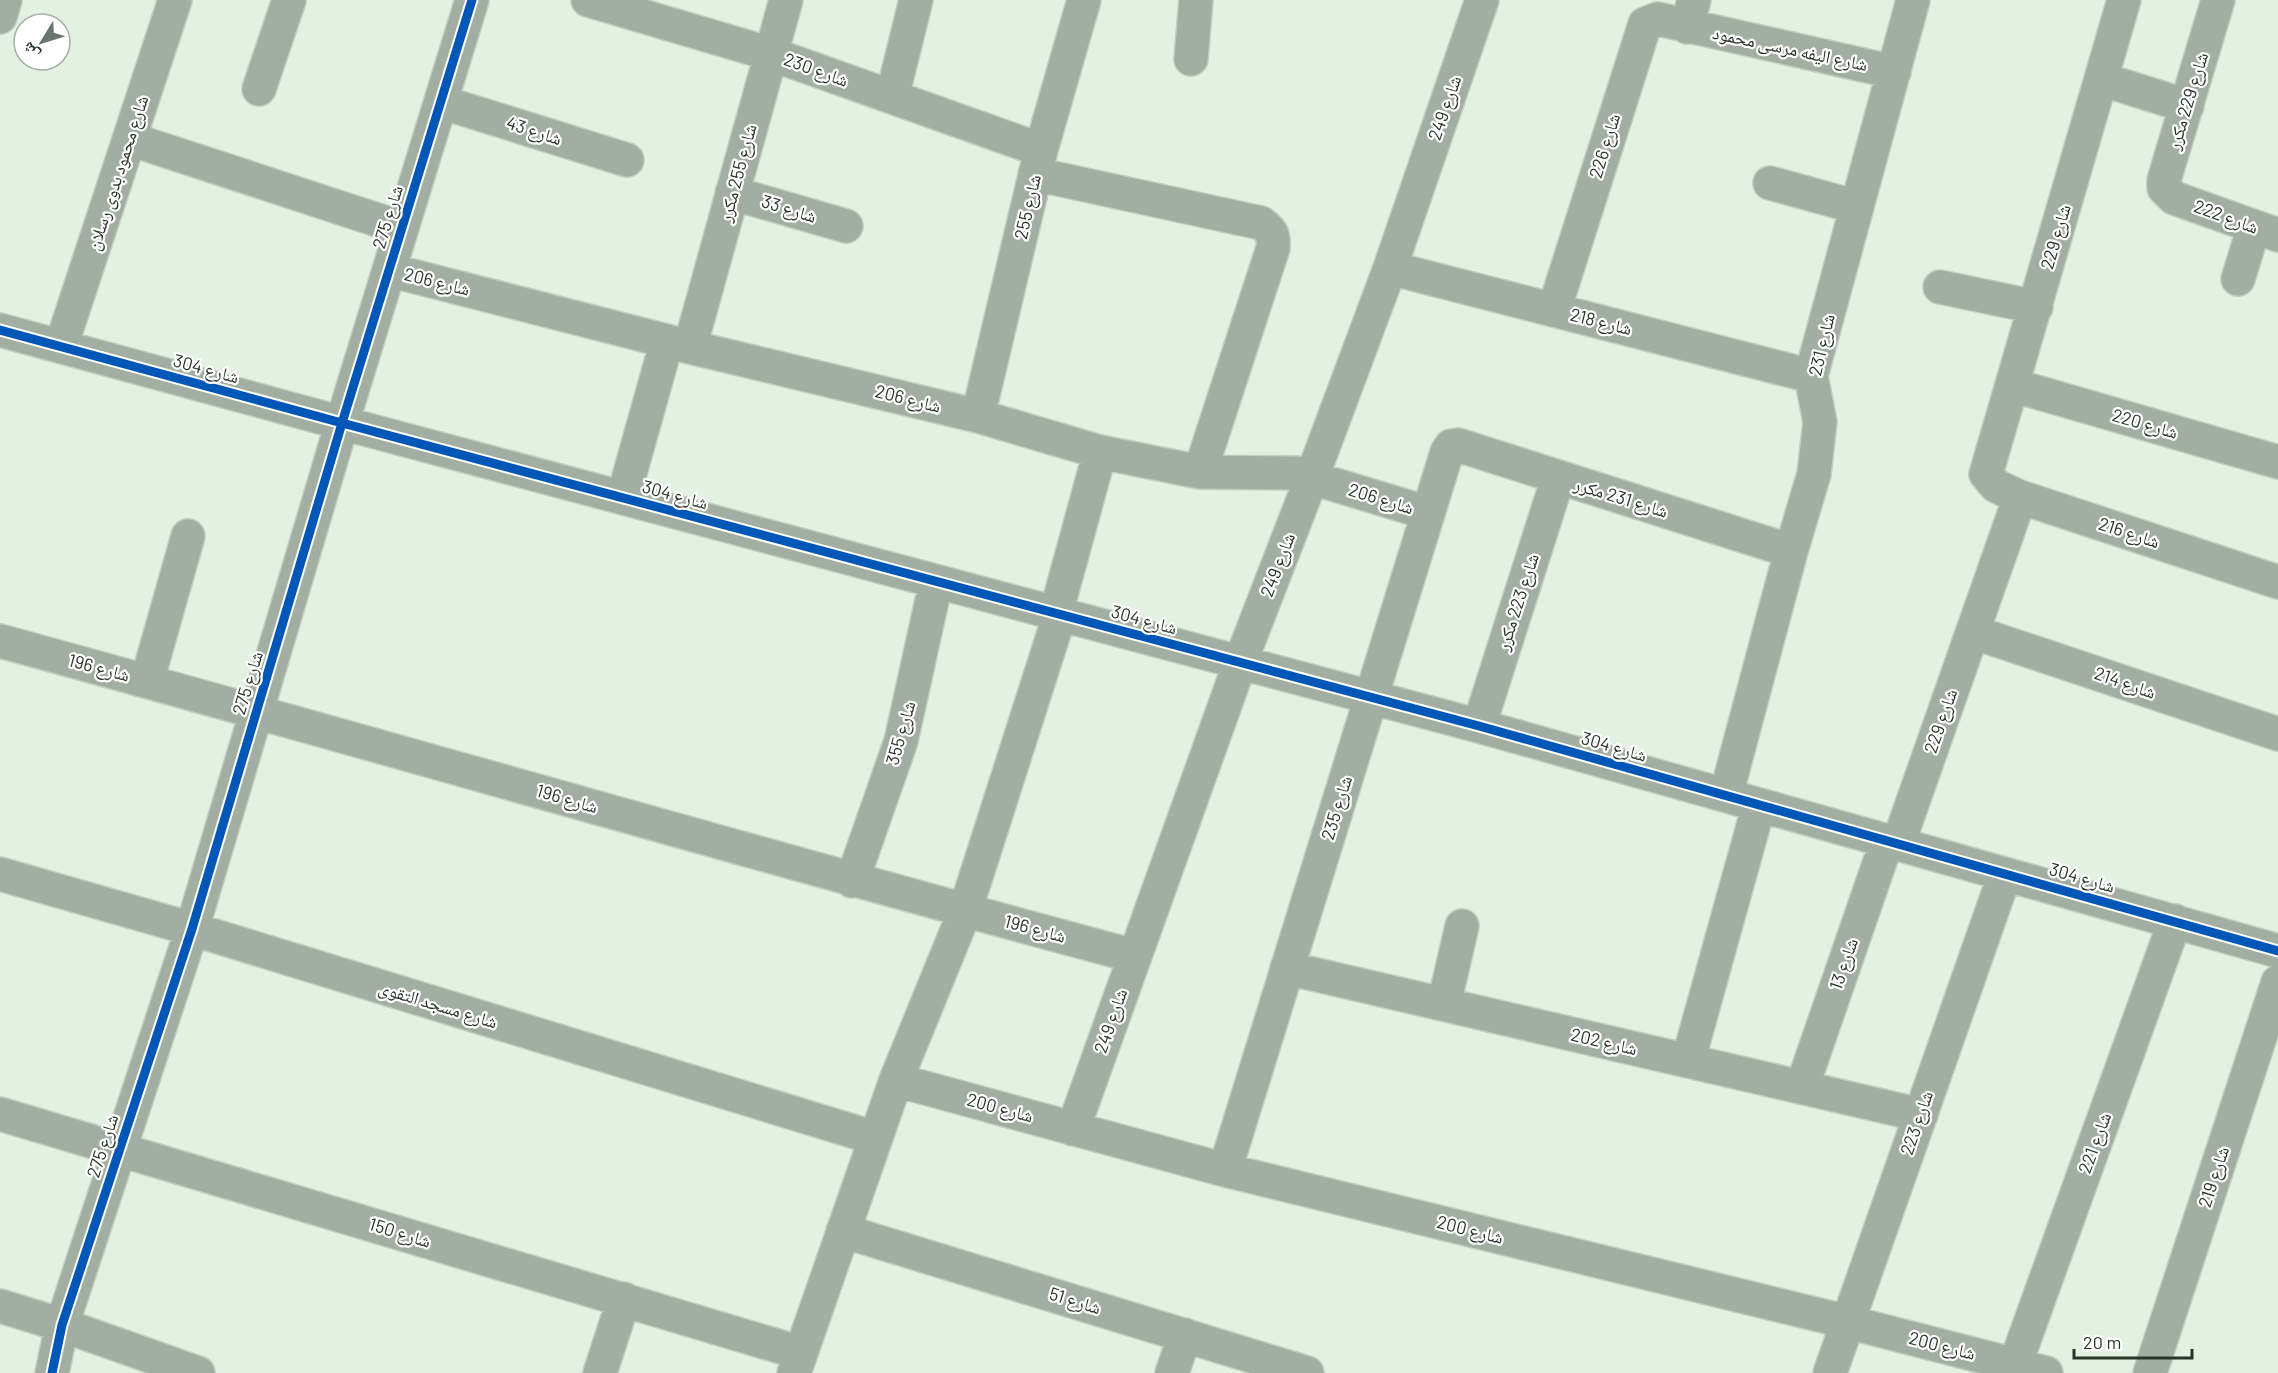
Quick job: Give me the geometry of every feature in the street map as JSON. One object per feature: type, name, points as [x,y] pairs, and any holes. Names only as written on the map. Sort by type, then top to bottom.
[{"type":"street","points":[[0,17],[5,0]]},
{"type":"street","name":"شارع محمود بدوى رسلان","points":[[61,346],[176,0]]},
{"type":"street","points":[[259,88],[289,0]]},
{"type":"street","name":"شارع 275","points":[[52,1373],[62,1325],[192,929],[342,423],[472,0]]},
{"type":"street","name":"شارع 230","points":[[588,0],[771,54],[892,97],[1038,162],[1261,224],[1271,230],[1274,238],[1273,248],[1200,472]]},
{"type":"street","name":"شارع 255 مكرر","points":[[623,498],[732,193],[786,0]]},
{"type":"street","points":[[892,97],[916,0]]},
{"type":"street","name":"شارع 255","points":[[978,416],[1038,162],[1084,0]]},
{"type":"street","points":[[1191,59],[1196,0]]},
{"type":"street","name":"شارع 249","points":[[1073,1129],[1240,663],[1390,268],[1482,0]]},
{"type":"street","name":"شارع 231","points":[[1726,795],[1791,551],[1814,474],[1820,422],[1811,376],[1913,0]]},
{"type":"street","name":"شارع 229","points":[[1986,474],[2124,0]]},
{"type":"street","name":"شارع 229 مكرر","points":[[2174,198],[2164,188],[2164,180],[2218,0]]},
{"type":"street","name":"شارع اليفه مرسى محمود","points":[[1690,13],[1894,72]]},
{"type":"street","name":"شارع 226","points":[[1554,310],[1642,30],[1651,20],[1690,13]]},
{"type":"street","points":[[2101,79],[2187,106]]},
{"type":"street","name":"شارع 43","points":[[441,102],[627,160]]},
{"type":"street","points":[[130,139],[402,228]]},
{"type":"street","points":[[1770,183],[1857,207]]},
{"type":"street","name":"شارع 33","points":[[732,193],[846,226]]},
{"type":"street","name":"شارع 222","points":[[2174,198],[2266,231]]},
{"type":"street","points":[[2238,279],[2266,231]]},
{"type":"street","name":"شارع 218","points":[[1390,268],[1811,376]]},
{"type":"street","name":"شارع 206","points":[[389,270],[679,344],[978,416],[1100,452],[1200,472],[1296,473],[1428,513]]},
{"type":"street","points":[[1940,287],[2036,307]]},
{"type":"street","name":"شارع 304","points":[[0,330],[1479,726],[2278,951]]},
{"type":"street","name":"شارع 220","points":[[2012,385],[2278,462]]},
{"type":"street","name":"شارع 231 مكرر","points":[[1451,446],[1458,445],[1791,551]]},
{"type":"street","name":"شارع 235","points":[[1225,1170],[1447,452],[1451,446]]},
{"type":"street","points":[[798,1363],[896,1080],[965,911],[1058,614],[1100,452]]},
{"type":"street","name":"شارع 216","points":[[1986,474],[1996,486],[2020,497],[2278,582]]},
{"type":"street","name":"شارع 223 مكرر","points":[[1479,726],[1558,478]]},
{"type":"street","name":"شارع 229","points":[[1892,842],[1973,632],[2020,497]]},
{"type":"street","points":[[147,681],[188,536]]},
{"type":"street","name":"شارع 355","points":[[852,880],[901,741],[936,582]]},
{"type":"street","name":"شارع 214","points":[[1973,632],[2278,734]]},
{"type":"street","name":"شارع 196","points":[[0,641],[257,711],[852,880],[1134,956]]},
{"type":"street","points":[[1688,1061],[1759,805]]},
{"type":"street","name":"شارع 13","points":[[1802,1087],[1892,842]]},
{"type":"street","name":"شارع مسجد التقوى","points":[[0,874],[192,929],[875,1138]]},
{"type":"street","name":"شارع 223","points":[[1830,1373],[2005,874]]},
{"type":"street","name":"شارع 221","points":[[2031,1369],[2175,921]]},
{"type":"street","points":[[1444,1004],[1462,926]]},
{"type":"street","name":"شارع 202","points":[[1287,968],[1921,1114]]},
{"type":"street","name":"شارع 219","points":[[2150,1373],[2278,982]]},
{"type":"street","name":"شارع 200","points":[[896,1080],[1225,1170],[2031,1369]]},
{"type":"street","name":"شارع 150","points":[[0,1114],[624,1299],[798,1363]]},
{"type":"street","name":"شارع 51","points":[[843,1231],[1307,1373]]},
{"type":"street","points":[[600,1373],[624,1299]]},
{"type":"street","points":[[0,1306],[62,1325],[198,1373]]},
{"type":"street","points":[[1172,1373],[1185,1335]]},
{"type":"cycle path","points":[[52,1373],[62,1325],[192,929],[342,423],[472,0]]},
{"type":"cycle path","points":[[0,330],[1479,726],[2278,951]]}]
